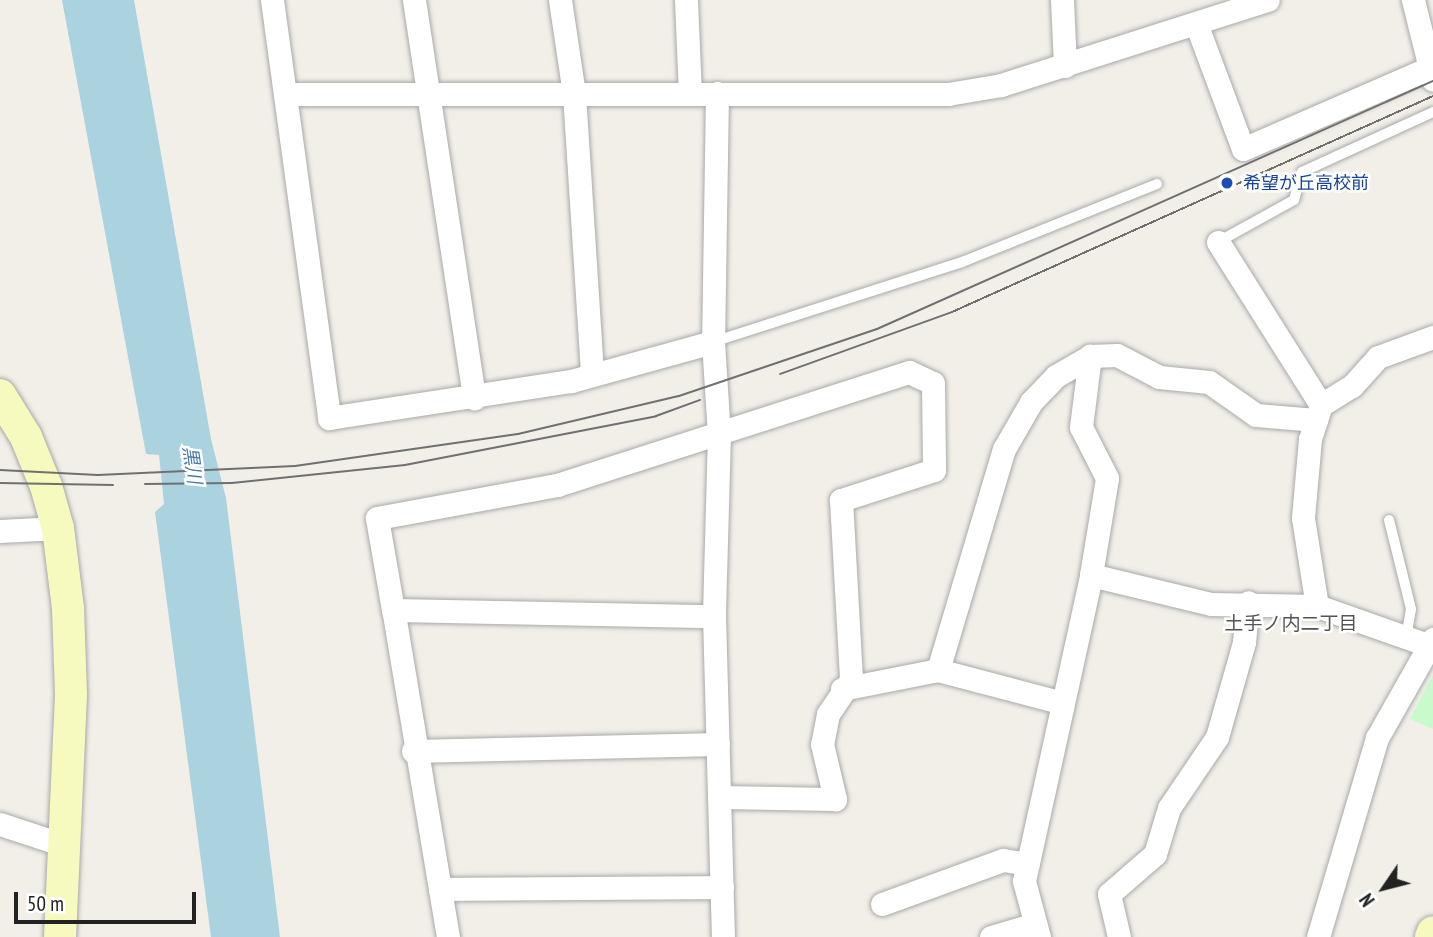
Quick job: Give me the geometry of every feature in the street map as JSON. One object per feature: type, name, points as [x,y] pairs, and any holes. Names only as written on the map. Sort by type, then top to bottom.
[{"type":"street","points":[[272,0],[329,418],[474,399],[592,374],[713,342]]},
{"type":"street","points":[[414,0],[430,92],[474,399]]},
{"type":"street","points":[[560,0],[574,94],[592,374]]},
{"type":"street","points":[[686,0],[690,93]]},
{"type":"street","points":[[1062,0],[1065,66]]},
{"type":"street","points":[[285,94],[948,94],[1065,66],[1197,26],[1268,0]]},
{"type":"street","points":[[1197,26],[1243,149],[1430,74],[1413,0]]},
{"type":"street","points":[[717,93],[713,342],[719,434],[714,616],[723,937]]},
{"type":"street","points":[[1218,242],[1318,412],[1303,518],[1317,606]]},
{"type":"street","points":[[938,670],[1004,449],[1031,402],[1056,376],[1090,356],[1117,355],[1158,377],[1209,382],[1256,415],[1318,412],[1352,386],[1378,356],[1433,337]]},
{"type":"street","points":[[991,937],[1037,930],[1024,881],[1091,575],[1107,478],[1081,427],[1090,356]]},
{"type":"street","points":[[448,937],[413,751],[377,518],[557,485],[909,372],[933,383],[934,470],[841,500],[851,680],[842,689],[828,714],[822,744],[835,799],[719,797]]},
{"type":"street","points":[[0,395],[26,437],[58,528],[71,695],[61,844],[60,937]]},
{"type":"street","points":[[0,531],[58,528]]},
{"type":"street","points":[[1091,575],[1211,604],[1248,602],[1317,606],[1422,640],[1377,738],[1318,937]]},
{"type":"street","points":[[1119,937],[1110,894],[1155,854],[1169,808],[1217,737],[1244,642],[1248,602]]},
{"type":"street","points":[[393,610],[714,616]]},
{"type":"street","points":[[842,689],[938,670],[1063,703]]},
{"type":"street","points":[[413,751],[718,744]]},
{"type":"street","points":[[0,824],[61,844]]},
{"type":"street","points":[[882,904],[1003,860],[1028,864]]},
{"type":"street","points":[[440,888],[722,887]]},
{"type":"street","points":[[1430,937],[1433,932]]},
{"type":"lane","points":[[1218,242],[1294,200],[1302,172],[1433,112]]},
{"type":"lane","points":[[713,342],[962,262],[1157,184]]},
{"type":"lane","points":[[1389,520],[1411,609],[1422,640]]},
{"type":"green space","points":[[1433,675],[1433,729],[1410,719]]},
{"type":"water","name":"黒川","points":[[62,0],[134,0],[211,439],[226,498],[280,937],[211,937],[155,512],[164,504],[159,455],[146,454]]},
{"type":"tram line","points":[[0,470],[98,475],[295,466],[518,434],[679,396],[877,329],[1433,81]]},
{"type":"tram line","points":[[780,374],[952,312],[1433,96]]},
{"type":"tram line","points":[[145,484],[232,483],[405,465],[656,416],[700,400]]},
{"type":"tram line","points":[[0,483],[113,485]]},
{"type":"place","name":"希望が丘高校前","points":[[1227,183]]},
{"type":"district","name":"土手ノ内二丁目","points":[[1291,624]]}]
